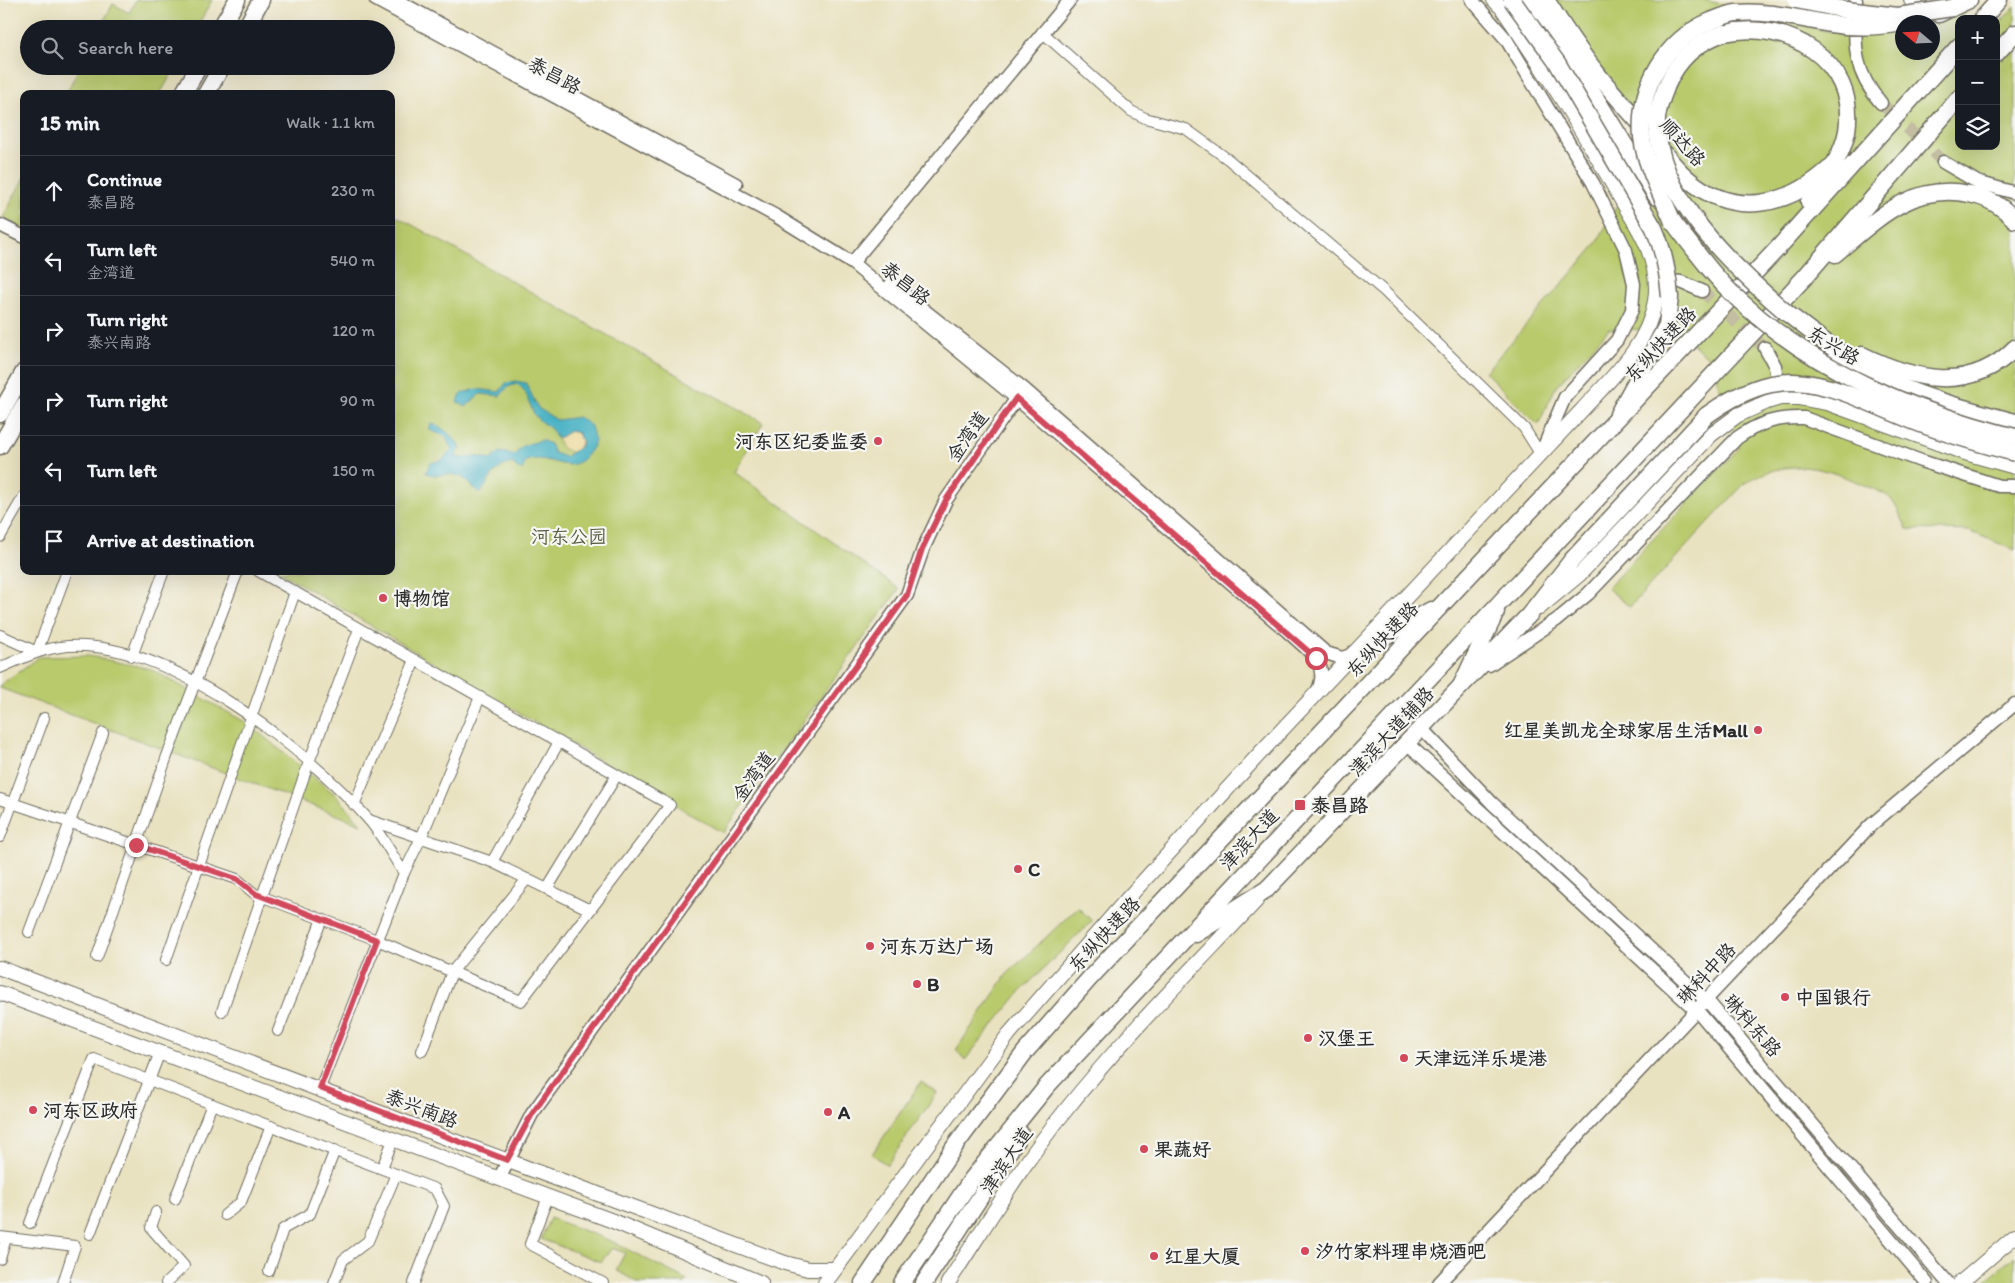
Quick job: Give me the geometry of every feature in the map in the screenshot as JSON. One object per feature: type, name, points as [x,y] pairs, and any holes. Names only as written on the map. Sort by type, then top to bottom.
[{"type":"main road","points":[[225,20],[237,0]]},
{"type":"main road","points":[[250,20],[262,0]]},
{"type":"main road","points":[[1529,0],[1556,34],[1673,222]]},
{"type":"main road","name":"顺达路","points":[[1546,0],[1595,72],[1678,169],[1699,188],[1722,199],[1738,203],[1782,199],[1812,183],[1836,162]]},
{"type":"main road","points":[[1796,0],[1883,15],[1918,15],[1952,8]]},
{"type":"main road","points":[[1911,0],[1916,0]]},
{"type":"main road","points":[[1934,15],[1968,0]]},
{"type":"main road","points":[[1986,15],[1999,0]]},
{"type":"main road","points":[[825,1283],[1009,1034],[1127,899],[1262,751],[1314,698],[1541,454],[1628,359],[1642,339],[1650,320],[1655,300],[1656,280],[1648,248],[1590,143],[1504,2]]},
{"type":"main road","points":[[1504,2],[1558,64],[1654,228],[1662,246],[1668,268],[1670,297],[1666,325],[1614,422]]},
{"type":"main road","points":[[1673,222],[1650,167],[1642,138],[1642,117],[1650,81],[1662,59],[1680,40],[1698,26],[1735,13],[1780,15],[1850,26],[1895,23]]},
{"type":"main road","name":"东兴路","points":[[1836,162],[1843,146],[1848,116],[1845,95],[1835,74],[1806,44],[1789,36],[1756,29],[1724,33],[1708,38],[1691,50],[1677,66],[1662,98],[1657,115],[1657,134],[1662,152],[1670,177],[1682,201],[1737,268],[1788,314],[1838,352],[1882,378],[1928,396],[2015,422]]},
{"type":"main road","points":[[2000,50],[2015,33]]},
{"type":"main road","name":"东纵快速路","points":[[863,1283],[957,1143],[1026,1052],[1090,978],[1446,602],[1779,246],[1955,50]]},
{"type":"main road","points":[[185,90],[193,75]]},
{"type":"main road","points":[[208,90],[217,75]]},
{"type":"main road","points":[[1461,686],[1502,598],[1804,278],[1955,103]]},
{"type":"main road","points":[[1779,246],[1836,162]]},
{"type":"main road","points":[[1804,278],[1886,214],[1916,197],[1932,192],[1946,191],[1976,195],[2003,209],[2015,220]]},
{"type":"main road","name":"东兴路","points":[[1673,222],[1700,257],[1740,301],[1825,365],[1905,404],[1969,426],[2015,437]]},
{"type":"main road","points":[[1788,314],[1825,336],[1881,364],[1920,376],[1938,379],[1978,372],[1999,361],[2015,348]]},
{"type":"main road","points":[[0,414],[20,379]]},
{"type":"main road","name":"津滨大道辅路","points":[[1175,948],[1267,889],[1529,616],[1572,560],[1707,415],[1726,401],[1755,388],[1785,382],[1803,382],[1836,389],[1916,422],[2015,453]]},
{"type":"main road","points":[[1529,616],[1580,574],[1711,435],[1743,412],[1780,398],[1798,398],[1827,403],[1965,453],[2015,467]]},
{"type":"main road","points":[[0,446],[20,412]]},
{"type":"main road","name":"津滨大道","points":[[1047,1086],[1502,598]]},
{"type":"main road","points":[[1354,654],[1446,602]]},
{"type":"main road","name":"津滨大道","points":[[948,1283],[1063,1112],[1116,1049],[1267,889]]},
{"type":"main road","name":"泰兴南路","points":[[0,968],[507,1160],[785,1262],[808,1269],[834,1269]]},
{"type":"main road","points":[[0,993],[613,1221],[761,1283]]},
{"type":"main road","points":[[902,1283],[972,1179],[1047,1086]]},
{"type":"main road","points":[[924,1283],[996,1173],[1047,1086]]},
{"type":"main road","points":[[1960,1283],[2015,1236]]},
{"type":"street","name":"泰昌路","points":[[376,0],[855,260]]},
{"type":"street","name":"泰昌路","points":[[396,0],[774,205],[855,260],[1020,394],[1326,653],[1342,658],[1354,654]]},
{"type":"street","points":[[855,260],[1070,0]]},
{"type":"street","points":[[1472,0],[1506,38],[1593,182],[1626,250],[1634,284],[1632,310],[1617,340],[1565,397],[1541,454]]},
{"type":"street","points":[[1856,0],[1855,42],[1860,73],[1868,89],[1881,103]]},
{"type":"street","points":[[1042,32],[1131,111],[1145,118],[1186,129],[1229,160],[1369,278],[1524,428],[1541,454]]},
{"type":"street","points":[[1943,162],[1977,182],[2015,192]]},
{"type":"street","points":[[0,225],[20,235]]},
{"type":"street","points":[[1656,280],[1681,282],[1702,291]]},
{"type":"street","points":[[1765,348],[1775,366],[1780,398]]},
{"type":"street","name":"泰昌路","points":[[1020,394],[1316,658],[1321,665],[1323,674],[1322,683],[1314,698]]},
{"type":"street","name":"金湾道","points":[[499,1179],[532,1114],[907,595],[922,549],[946,500],[1020,394]]},
{"type":"street","points":[[1461,686],[1507,651],[1558,619],[1588,594],[1737,438],[1761,423],[1788,417],[1804,418],[1921,461],[1999,486],[2015,486]]},
{"type":"street","points":[[0,537],[20,503]]},
{"type":"street","points":[[37,652],[66,575]]},
{"type":"street","points":[[132,656],[162,575]]},
{"type":"street","points":[[97,956],[167,756],[236,575]]},
{"type":"street","points":[[0,799],[237,879],[256,894],[377,940],[521,1001],[670,805],[265,575]]},
{"type":"street","points":[[166,960],[295,592]]},
{"type":"street","points":[[222,1011],[309,762],[359,629]]},
{"type":"street","points":[[0,635],[37,652]]},
{"type":"street","points":[[0,668],[37,652],[69,646],[110,649],[185,676],[252,716],[309,762],[369,820],[404,872]]},
{"type":"street","points":[[354,805],[415,660]]},
{"type":"street","points":[[320,1088],[404,872],[421,838],[480,697]]},
{"type":"street","name":"琳科中路","points":[[1709,1002],[1871,825],[2015,704]]},
{"type":"street","name":"琳科中路","points":[[1439,1283],[1877,826],[2015,712]]},
{"type":"street","points":[[0,837],[44,718]]},
{"type":"street","name":"琳科东路","points":[[1421,728],[1492,803],[1709,1002],[1948,1283]]},
{"type":"street","points":[[28,932],[102,733]]},
{"type":"street","points":[[492,862],[560,742]]},
{"type":"street","name":"琳科东路","points":[[1407,743],[1699,1012],[1927,1283]]},
{"type":"street","points":[[547,889],[617,775]]},
{"type":"street","points":[[369,820],[492,862],[590,910]]},
{"type":"street","points":[[422,1051],[452,972],[527,879]]},
{"type":"street","points":[[278,1031],[322,919]]},
{"type":"street","name":"琳科中路","points":[[1448,1283],[1699,1012]]},
{"type":"street","points":[[90,1234],[160,1052]]},
{"type":"street","points":[[30,1223],[94,1058],[435,1188],[444,1206],[414,1283]]},
{"type":"street","points":[[175,1199],[212,1104]]},
{"type":"street","points":[[225,1215],[241,1202],[270,1126]]},
{"type":"street","points":[[382,1168],[393,1140]]},
{"type":"street","points":[[269,1271],[283,1229],[310,1214],[335,1150]]},
{"type":"street","points":[[334,1283],[343,1260],[368,1242],[396,1174]]},
{"type":"street","points":[[548,1197],[530,1244],[603,1283]]},
{"type":"street","points":[[156,1212],[151,1228],[184,1266],[166,1283]]},
{"type":"street","points":[[0,1259],[3,1237],[75,1246],[63,1283]]},
{"type":"green space","points":[[136,0],[212,0],[201,20],[104,20],[113,4],[129,13]]},
{"type":"green space","points":[[1551,0],[1705,0],[1831,32],[1895,29],[1895,60],[1940,60],[1940,19],[1955,15],[1955,150],[2000,150],[2000,23],[2015,6],[2015,550],[1969,531],[1907,529],[1893,501],[1888,496],[1835,473],[1806,467],[1791,467],[1761,475],[1745,483],[1630,607],[1607,588],[1739,448],[1710,359],[1676,330],[1609,329],[1556,387],[1538,425],[1485,372],[1595,246],[1645,155],[1586,45]]},
{"type":"green space","points":[[76,75],[171,75],[162,90],[68,90]]},
{"type":"green space","points":[[20,185],[20,227],[3,218]]},
{"type":"green space","name":"河东公园","points":[[395,215],[763,423],[734,472],[899,589],[723,833],[285,575],[395,575]]},
{"type":"green space","points":[[89,656],[151,669],[247,723],[337,796],[361,824],[0,688],[0,685],[39,657]]},
{"type":"green space","points":[[1078,907],[1092,921],[1021,991],[965,1060],[956,1050],[1007,974]]},
{"type":"green space","points":[[921,1082],[937,1093],[887,1165],[872,1154]]},
{"type":"green space","points":[[550,1218],[611,1241],[687,1280],[685,1283],[638,1283],[616,1270],[625,1253],[612,1248],[601,1262],[541,1239]]},
{"type":"green space","points":[[2015,1256],[2015,1283],[1982,1283]]},
{"type":"sand","points":[[570,431],[578,433],[581,442],[573,453],[562,448],[557,439]]},
{"type":"water","points":[[516,381],[526,383],[538,408],[557,420],[579,417],[591,426],[595,442],[587,455],[579,462],[571,465],[536,459],[526,461],[522,470],[516,468],[513,463],[507,465],[497,470],[481,493],[459,476],[426,473],[430,463],[442,460],[452,450],[445,436],[429,430],[431,423],[445,430],[455,440],[461,449],[455,456],[459,458],[480,457],[490,460],[500,452],[515,455],[522,446],[542,440],[550,444],[554,453],[565,457],[581,446],[582,441],[578,433],[570,431],[557,439],[551,429],[535,415],[527,396],[517,384],[508,387],[500,396],[480,394],[466,407],[457,402],[462,393],[477,389],[499,392],[506,383]]},
{"type":"tunnel","points":[[1881,103],[1943,162]]},
{"type":"tunnel","points":[[1702,291],[1765,348]]},
{"type":"place","name":"河东区纪委监委","points":[[878,441]]},
{"type":"place","name":"博物馆","points":[[383,598]]},
{"type":"place","name":"红星美凯龙全球家居生活Mall","points":[[1758,730]]},
{"type":"place","name":"泰昌路","points":[[1300,805]]},
{"type":"place","name":"C","points":[[1018,869]]},
{"type":"place","name":"河东万达广场","points":[[870,946]]},
{"type":"place","name":"B","points":[[917,984]]},
{"type":"place","name":"中国银行","points":[[1785,997]]},
{"type":"place","name":"汉堡王","points":[[1308,1038]]},
{"type":"place","name":"天津远洋乐堤港","points":[[1404,1058]]},
{"type":"place","name":"河东区政府","points":[[33,1110]]},
{"type":"place","name":"A","points":[[828,1112]]},
{"type":"place","name":"果蔬好","points":[[1144,1149]]},
{"type":"place","name":"汐竹家料理串烧酒吧","points":[[1305,1251]]},
{"type":"place","name":"红星大厦","points":[[1154,1256]]},
{"type":"route","points":[[136,845],[237,879],[256,894],[377,940],[320,1088],[507,1160],[532,1114],[907,595],[922,549],[946,500],[1016,398],[1316,658]]}]
